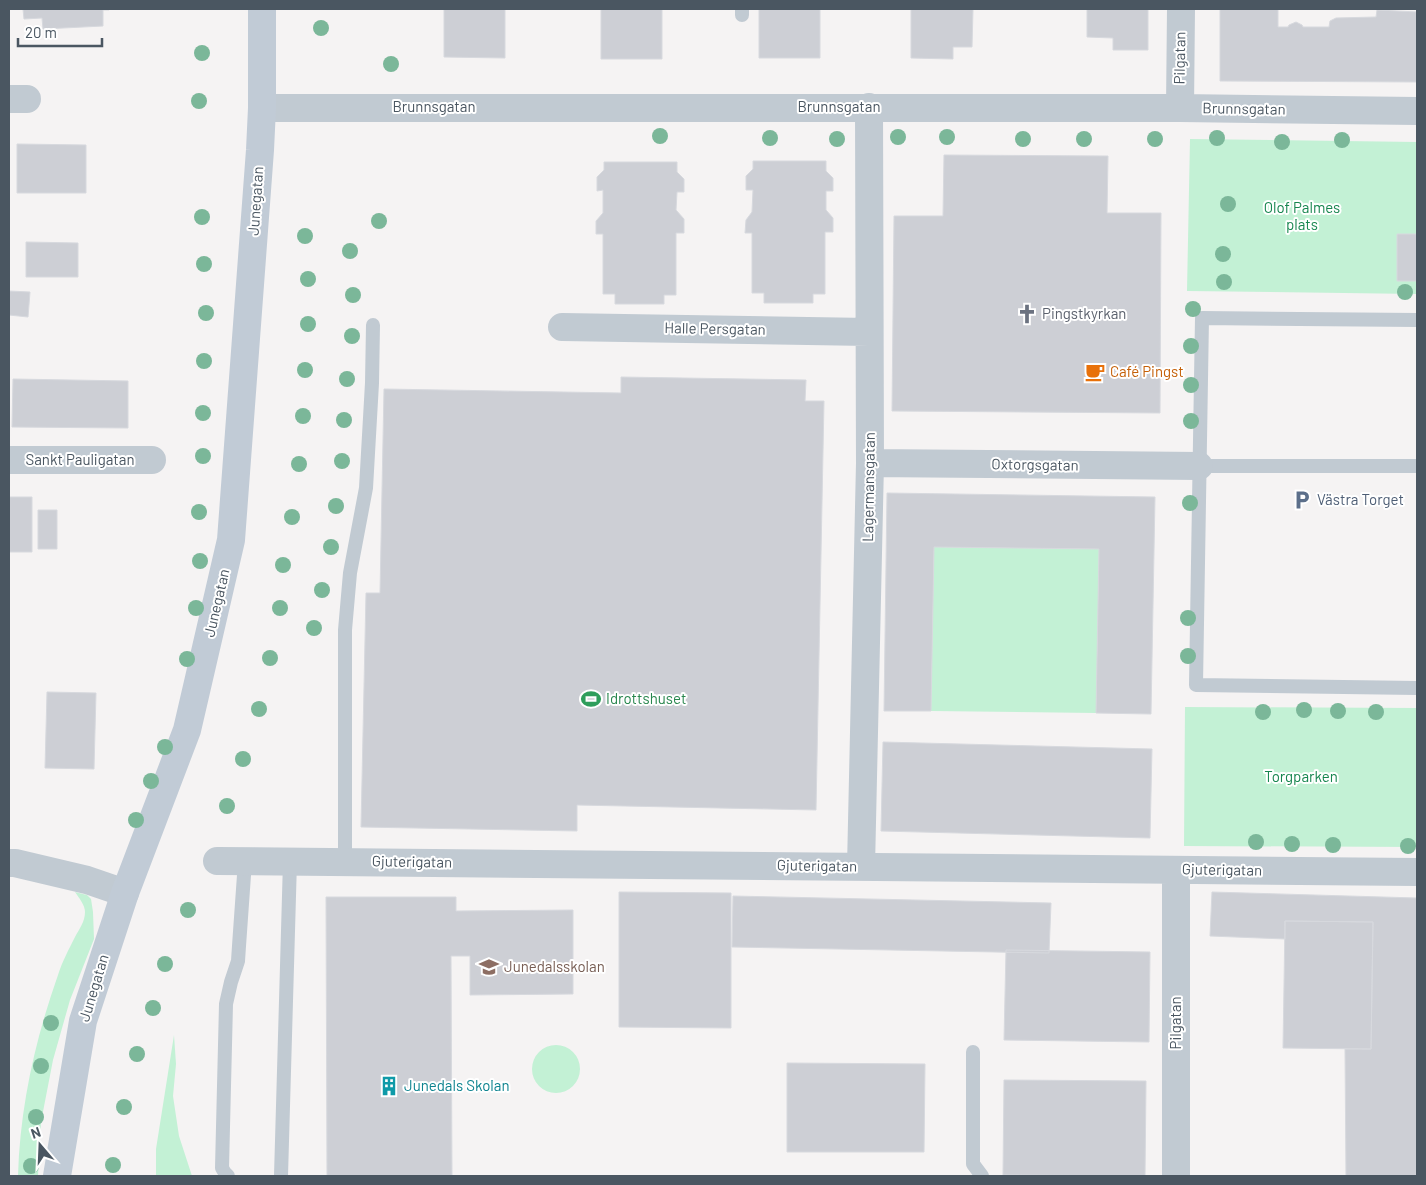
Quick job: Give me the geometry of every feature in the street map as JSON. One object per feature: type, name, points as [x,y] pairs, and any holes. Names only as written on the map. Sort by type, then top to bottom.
[{"type":"street","name":"Junegatan","points":[[56,1176],[83,1021],[125,893],[187,730],[231,540],[256,214],[262,108],[262,9]]},
{"type":"street","name":"Pilgatan","points":[[1180,108],[1181,9]]},
{"type":"street","name":"Brunnsgatan","points":[[262,108],[869,107],[1417,111]]},
{"type":"street","name":"Lagermansgatan","points":[[860,867],[870,463],[869,107]]},
{"type":"street","name":"Halle Persgatan","points":[[562,327],[869,332]]},
{"type":"street","name":"Sankt Pauligatan","points":[[9,460],[152,460]]},
{"type":"street","name":"Oxtorgsgatan","points":[[870,463],[1199,466]]},
{"type":"street","name":"Gjuterigatan","points":[[217,861],[1417,872]]},
{"type":"street","points":[[9,863],[87,880],[125,893]]},
{"type":"street","name":"Pilgatan","points":[[1176,870],[1176,1176]]},
{"type":"lane","points":[[1417,320],[1202,318],[1196,685],[1417,688]]},
{"type":"lane","points":[[345,862],[345,630],[350,573],[366,488],[373,325]]},
{"type":"lane","points":[[1199,466],[1417,466]]},
{"type":"lane","points":[[228,1176],[222,1168],[226,1004],[238,961],[245,861]]},
{"type":"lane","points":[[281,1176],[290,861]]},
{"type":"lane","points":[[973,1052],[973,1164],[982,1176]]},
{"type":"green space","name":"Olof Palmes plats","points":[[1190,139],[1417,142],[1417,294],[1187,291]]},
{"type":"green space","points":[[934,547],[1099,549],[1096,713],[931,711]]},
{"type":"green space","name":"Torgparken","points":[[1185,707],[1417,708],[1417,847],[1184,846]]},
{"type":"green space","points":[[75,892],[87,895],[91,899],[94,939],[70,1000],[53,1060],[41,1122],[38,1176],[18,1176],[25,1099],[42,1024],[60,970],[85,916],[82,902]]},
{"type":"green space","points":[[174,1035],[176,1064],[173,1096],[179,1136],[192,1176],[156,1176],[156,1149]]},
{"type":"green space","points":[[556,1045],[565,1047],[573,1052],[578,1060],[580,1069],[578,1078],[573,1086],[565,1091],[556,1093],[547,1091],[539,1086],[534,1078],[532,1069],[534,1060],[539,1052],[547,1047]]},
{"type":"building","points":[[23,9],[109,10],[103,10],[103,26],[43,29],[42,18],[24,19]]},
{"type":"building","points":[[444,9],[505,9],[505,58],[444,57]]},
{"type":"building","points":[[601,9],[662,9],[662,59],[601,59]]},
{"type":"building","points":[[759,9],[820,9],[820,58],[759,58]]},
{"type":"building","points":[[911,9],[973,9],[972,47],[953,47],[953,59],[911,58]]},
{"type":"building","points":[[1087,9],[1148,9],[1148,50],[1113,50],[1113,38],[1087,37]]},
{"type":"building","points":[[1220,9],[1278,9],[1278,27],[1288,27],[1296,22],[1303,27],[1329,27],[1330,21],[1336,18],[1376,17],[1377,10],[1417,12],[1417,82],[1220,81]]},
{"type":"building","points":[[17,144],[86,145],[86,193],[17,193]]},
{"type":"building","name":"Pingstkyrkan","points":[[944,155],[1108,156],[1107,213],[1161,213],[1160,413],[892,411],[894,216],[943,216]]},
{"type":"building","points":[[753,161],[826,161],[826,171],[833,178],[833,191],[826,191],[826,210],[833,218],[833,232],[825,232],[825,294],[813,294],[813,303],[764,303],[764,293],[752,293],[752,233],[745,233],[746,220],[752,212],[753,190],[746,190],[746,176],[753,169]]},
{"type":"building","points":[[604,162],[677,162],[677,172],[684,179],[684,192],[677,192],[676,210],[684,219],[684,233],[676,233],[676,295],[664,295],[664,304],[615,304],[615,294],[603,294],[603,234],[596,234],[596,221],[603,213],[603,190],[597,191],[597,177],[604,170]]},
{"type":"building","points":[[1397,234],[1417,234],[1417,281],[1397,281]]},
{"type":"building","points":[[26,242],[78,243],[78,277],[26,277]]},
{"type":"building","points":[[9,291],[30,292],[28,317],[9,315]]},
{"type":"building","name":"Idrottshuset","points":[[621,377],[806,380],[805,401],[824,401],[816,810],[577,805],[577,831],[361,827],[366,593],[380,593],[384,389],[621,393]]},
{"type":"building","points":[[13,379],[128,381],[128,428],[12,427]]},
{"type":"building","points":[[887,493],[1155,497],[1151,714],[1096,713],[1099,549],[934,547],[931,711],[884,711]]},
{"type":"building","points":[[9,497],[32,497],[32,552],[9,552]]},
{"type":"building","points":[[38,510],[57,510],[57,549],[38,549]]},
{"type":"building","points":[[47,692],[96,693],[94,769],[45,768]]},
{"type":"building","points":[[883,742],[1152,749],[1150,838],[881,831]]},
{"type":"building","points":[[619,892],[731,893],[731,1028],[619,1027]]},
{"type":"building","points":[[1212,892],[1417,898],[1417,1176],[1346,1176],[1345,1049],[1371,1049],[1373,922],[1285,921],[1285,939],[1210,936]]},
{"type":"building","points":[[733,896],[1051,903],[1049,953],[732,947]]},
{"type":"building","name":"Junedals Skolan","points":[[326,897],[456,897],[456,911],[573,910],[573,994],[470,995],[470,956],[451,956],[452,1176],[327,1176]]},
{"type":"building","points":[[1285,921],[1373,922],[1371,1049],[1283,1048]]},
{"type":"building","points":[[1006,950],[1150,952],[1149,1042],[1004,1040]]},
{"type":"building","points":[[787,1063],[925,1064],[924,1152],[787,1152]]},
{"type":"building","points":[[1004,1080],[1146,1081],[1145,1176],[1003,1175]]},
{"type":"place","name":"Pingstkyrkan","points":[[1027,314]]},
{"type":"place","name":"Café Pingst","points":[[1095,372]]},
{"type":"place","name":"Västra Torget","points":[[1302,500]]},
{"type":"place","name":"Idrottshuset","points":[[591,699]]},
{"type":"place","name":"Junedalsskolan","points":[[489,967]]},
{"type":"place","name":"Junedals Skolan","points":[[389,1086]]}]
